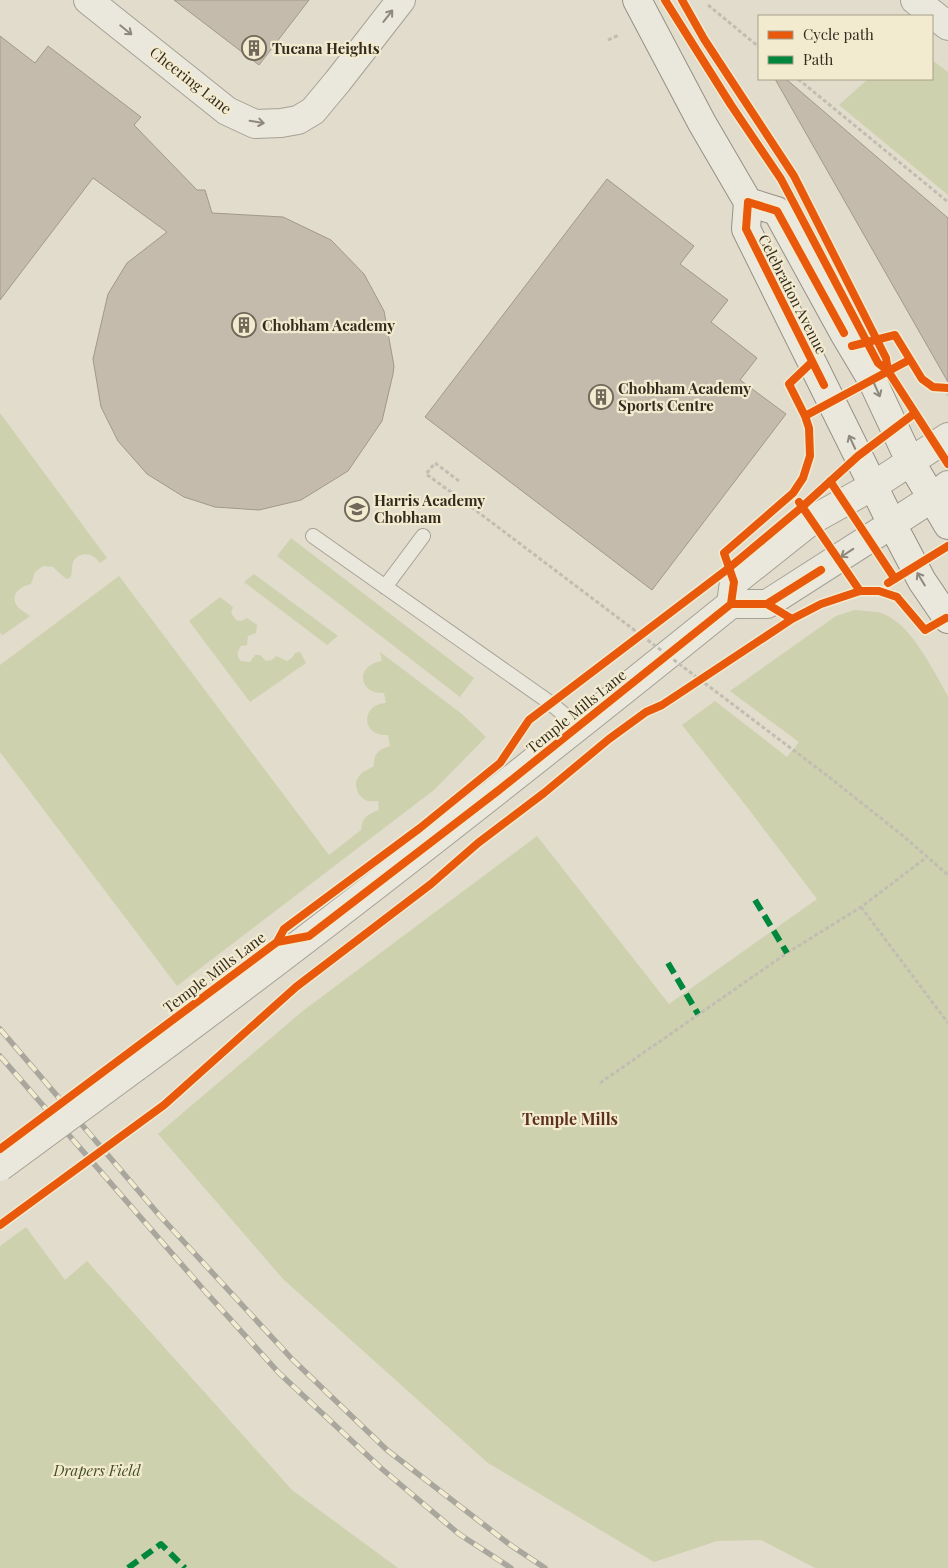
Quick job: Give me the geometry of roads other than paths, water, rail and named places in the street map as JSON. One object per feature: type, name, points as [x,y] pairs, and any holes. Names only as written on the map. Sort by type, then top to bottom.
[{"type":"street","name":"Cheering Lane","points":[[88,0],[227,110],[255,124],[298,120],[313,110],[401,0]]},
{"type":"street","points":[[637,0],[702,123],[748,202]]},
{"type":"street","points":[[915,0],[948,26]]},
{"type":"street","name":"Celebration Avenue","points":[[872,486],[746,229],[748,202],[777,211],[872,380],[910,462]]},
{"type":"street","points":[[940,492],[767,604],[731,604],[734,582],[812,520],[872,486],[948,437]]},
{"type":"street","points":[[910,462],[940,492],[948,525]]},
{"type":"street","points":[[872,486],[922,581],[948,620]]},
{"type":"street","name":"Temple Mills Lane","points":[[0,1167],[277,962],[499,790],[731,604]]},
{"type":"lane","points":[[313,536],[549,702],[578,726]]},
{"type":"lane","points":[[385,587],[424,536]]},
{"type":"railway","points":[[0,1029],[160,1216],[292,1359],[387,1450],[509,1544],[545,1568]]},
{"type":"railway","points":[[0,1056],[203,1289],[279,1373],[382,1469],[459,1534],[511,1568]]},
{"type":"place","name":"Tucana Heights","points":[[254,48]]},
{"type":"place","name":"Chobham Academy","points":[[244,325]]},
{"type":"place","name":"Chobham Academy Sports Centre","points":[[601,397]]},
{"type":"place","name":"Harris Academy Chobham","points":[[357,509]]},
{"type":"district","name":"Temple Mills","points":[[570,1118]]},
{"type":"park label","name":"Drapers Field","points":[[97,1470]]}]
